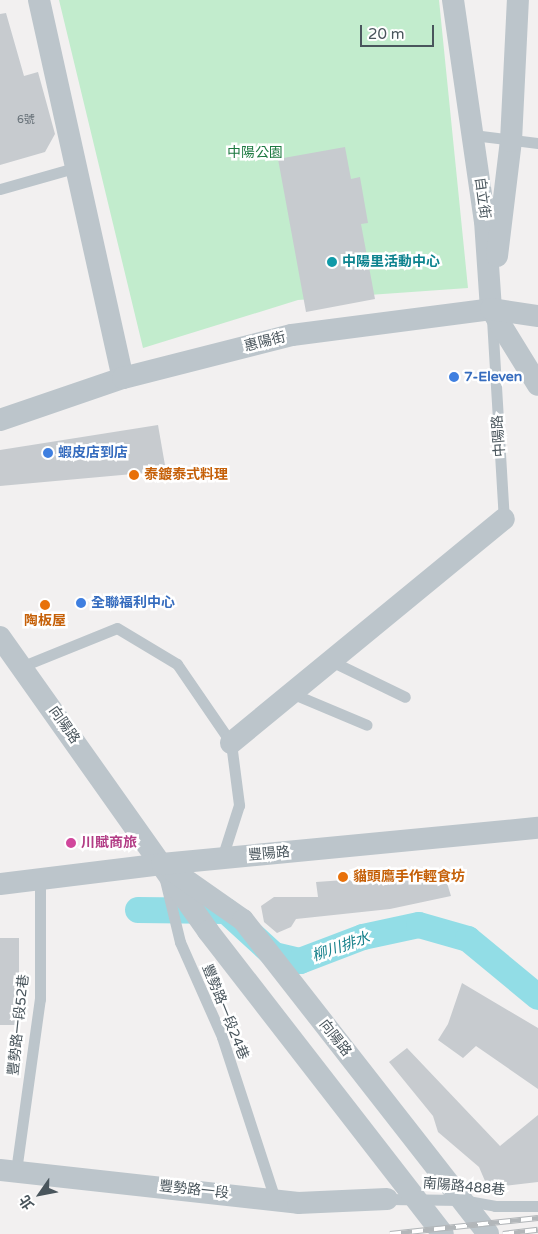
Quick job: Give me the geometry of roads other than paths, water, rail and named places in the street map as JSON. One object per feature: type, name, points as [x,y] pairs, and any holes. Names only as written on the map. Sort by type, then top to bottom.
[{"type":"street","points":[[39,0],[74,168],[123,378]]},
{"type":"street","name":"自立街","points":[[454,0],[485,221],[491,309],[538,385]]},
{"type":"street","name":"中陽路","points":[[491,309],[512,140],[518,0]]},
{"type":"street","name":"惠陽街","points":[[0,420],[123,378],[292,334],[491,309],[538,316]]},
{"type":"street","name":"中陽路","points":[[230,743],[504,519]]},
{"type":"street","name":"向陽路","points":[[0,637],[23,666],[208,931],[443,1234]]},
{"type":"street","name":"豐陽路","points":[[0,884],[40,881],[162,864],[538,828]]},
{"type":"street","name":"向陽路","points":[[162,864],[243,920],[488,1234]]},
{"type":"street","name":"豐勢路一段","points":[[8,1171],[298,1203],[387,1198]]},
{"type":"lane","points":[[473,135],[538,143]]},
{"type":"lane","points":[[0,189],[74,168]]},
{"type":"lane","name":"中陽路","points":[[491,309],[504,519]]},
{"type":"lane","points":[[23,666],[117,628],[177,664],[230,743],[239,805],[222,858]]},
{"type":"lane","points":[[331,661],[405,697]]},
{"type":"lane","points":[[291,693],[367,725]]},
{"type":"lane","name":"豐勢路一段24巷","points":[[162,864],[180,942],[222,1037],[275,1199]]},
{"type":"lane","name":"豐勢路一段52巷","points":[[8,1171],[40,999],[40,881]]},
{"type":"lane","name":"南陽路488巷","points":[[387,1198],[416,1197],[462,1200],[495,1206],[538,1206]]},
{"type":"waterway","name":"柳川排水","points":[[138,910],[226,911],[274,955],[300,961],[363,937],[419,925],[468,939],[538,997]]},
{"type":"railway","points":[[390,1234],[538,1218]]},
{"type":"railway","points":[[503,1234],[538,1230]]},
{"type":"place","name":"中陽里活動中心","points":[[332,262]]},
{"type":"place","name":"7-Eleven","points":[[454,377]]},
{"type":"place","name":"蝦皮店到店","points":[[48,453]]},
{"type":"place","name":"泰鍍泰式料理","points":[[134,475]]},
{"type":"place","name":"全聯福利中心","points":[[81,603]]},
{"type":"place","name":"陶板屋","points":[[45,605]]},
{"type":"place","name":"川賦商旅","points":[[71,843]]},
{"type":"place","name":"貓頭鷹手作輕食坊","points":[[343,877]]},
{"type":"park label","name":"中陽公園","points":[[255,153]]}]
